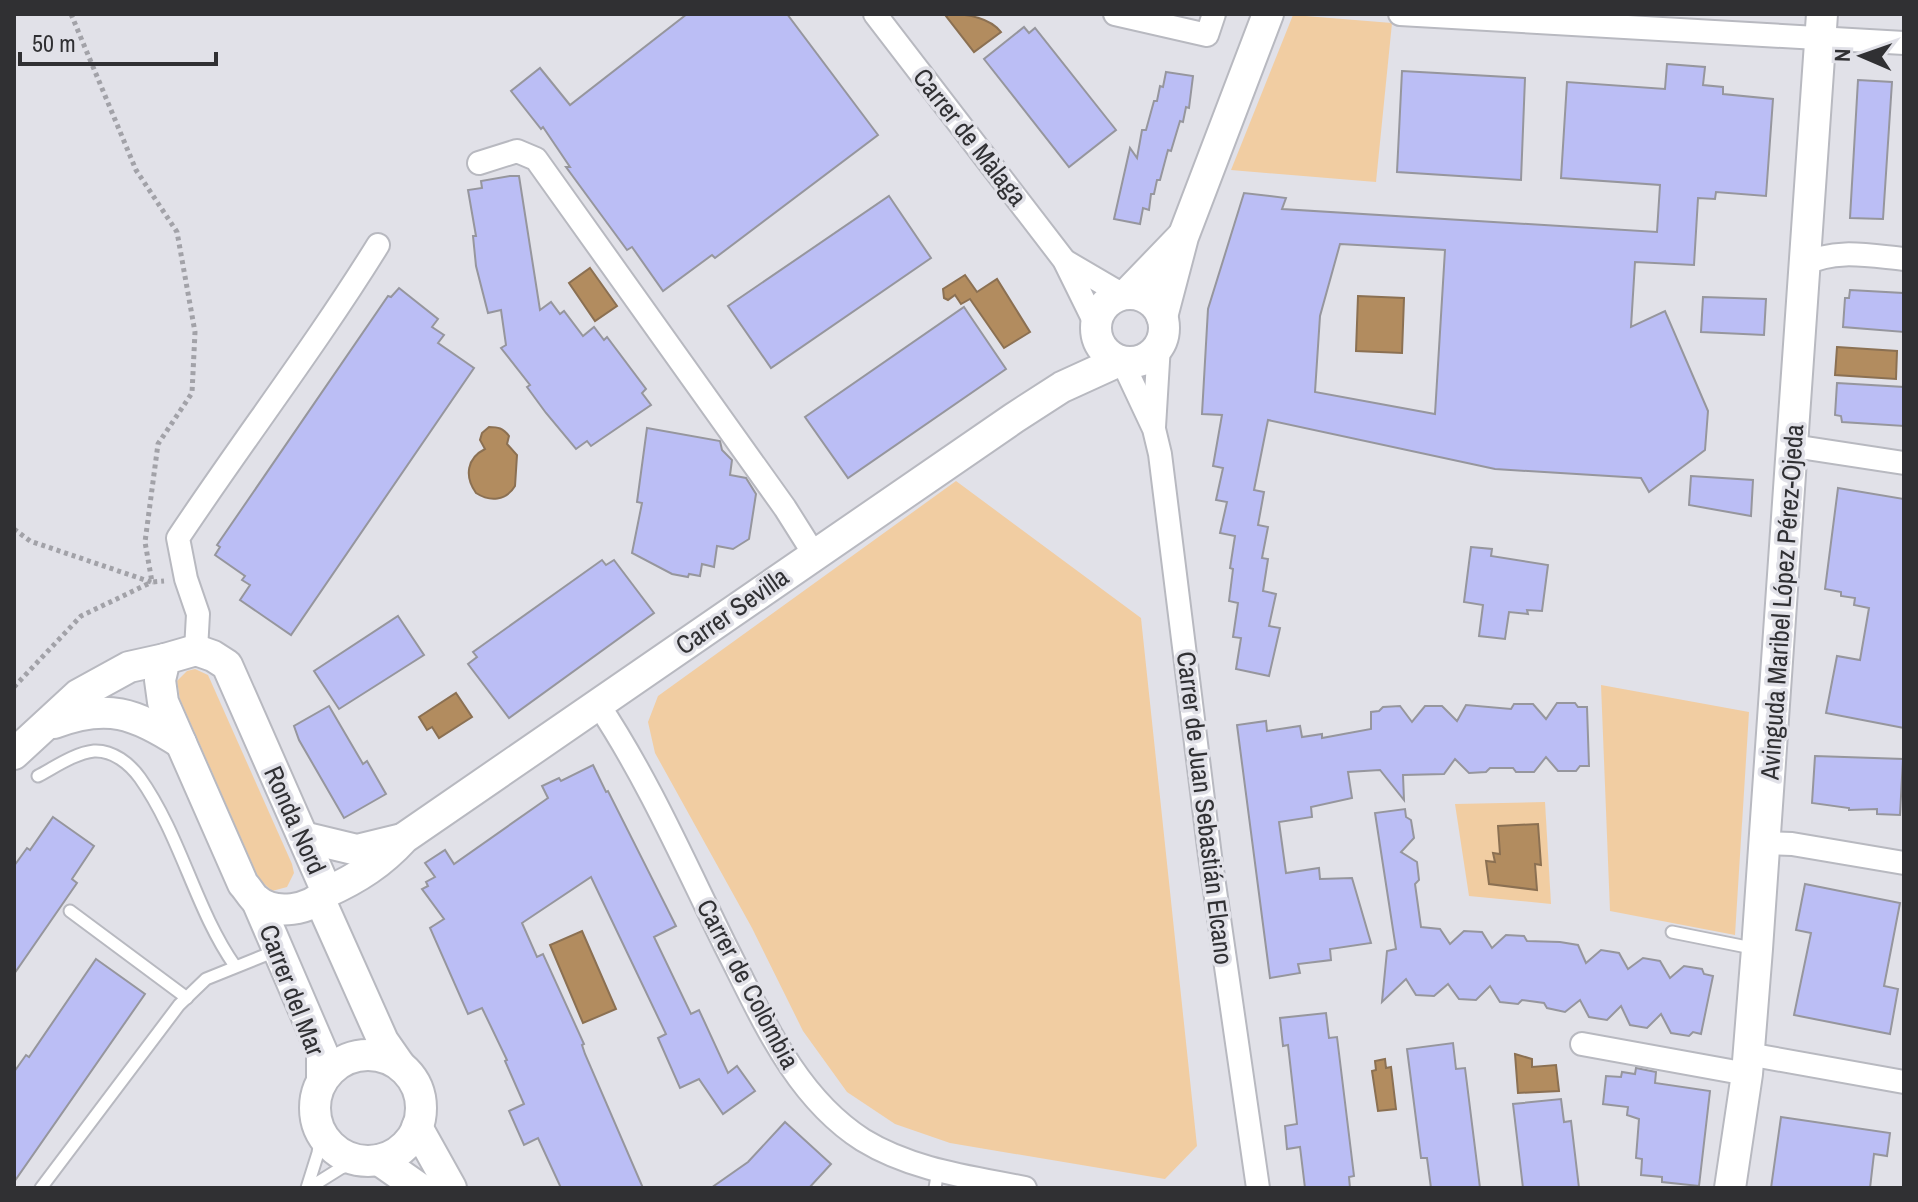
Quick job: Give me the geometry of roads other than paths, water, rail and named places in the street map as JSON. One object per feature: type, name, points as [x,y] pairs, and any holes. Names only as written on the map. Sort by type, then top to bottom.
[{"type":"main road","name":"Carrer de Juan Sebastián Elcano","points":[[1161,331],[1183,237],[1268,14]]},
{"type":"main road","name":"Avinguda Maribel López Pérez-Ojeda","points":[[1730,1188],[1748,1064],[1822,27]]},
{"type":"main road","name":"Carrer de Juan Sebastián Elcano","points":[[1125,294],[1183,237]]},
{"type":"main road","points":[[1125,294],[1148,300],[1157,307],[1161,331],[1143,359],[1121,361],[1105,351],[1096,330],[1104,305],[1125,294]]},
{"type":"main road","name":"Carrer Sevilla","points":[[1062,387],[1096,330]]},
{"type":"main road","name":"Carrer Sevilla","points":[[324,896],[362,876],[404,838],[814,554],[1062,387],[1121,361]]},
{"type":"main road","points":[[14,754],[78,695],[103,680],[129,667],[196,650]]},
{"type":"main road","name":"Ronda Nord","points":[[196,650],[227,665],[303,837],[324,896],[298,909],[274,908],[257,901]]},
{"type":"main road","points":[[165,659],[160,680],[163,702],[243,884],[257,901]]},
{"type":"main road","points":[[40,727],[81,713],[109,711],[151,723],[181,743]]},
{"type":"main road","name":"Carrer Sevilla","points":[[303,837],[357,850],[404,838]]},
{"type":"main road","points":[[324,896],[383,1041],[411,1077],[419,1093],[421,1110],[417,1127],[408,1142],[395,1153],[371,1160]]},
{"type":"main road","name":"Carrer del Mar","points":[[257,901],[322,1052],[322,1081]]},
{"type":"main road","points":[[399,1064],[383,1056],[365,1054],[348,1058],[333,1067],[322,1081],[316,1107],[321,1132],[331,1146],[346,1156],[371,1160],[419,1188]]},
{"type":"main road","points":[[417,1127],[451,1188]]},
{"type":"street","name":"Carrer de Màlaga","points":[[875,14],[1064,260],[1096,330]]},
{"type":"street","points":[[1115,14],[1210,25]]},
{"type":"street","points":[[1400,14],[1822,27],[1904,43]]},
{"type":"street","points":[[479,163],[517,151],[536,159],[785,508],[814,554]]},
{"type":"street","points":[[196,650],[198,614],[186,579],[178,538],[347,295],[378,245]]},
{"type":"street","points":[[1805,264],[1819,256],[1837,253],[1904,259]]},
{"type":"street","name":"Carrer de Màlaga","points":[[1064,260],[1125,294]]},
{"type":"street","name":"Carrer de Juan Sebastián Elcano","points":[[1161,331],[1154,429],[1210,856],[1258,1188]]},
{"type":"street","name":"Carrer de Juan Sebastián Elcano","points":[[1121,361],[1154,429]]},
{"type":"street","points":[[1793,446],[1904,463]]},
{"type":"street","name":"Carrer de Colòmbia","points":[[598,704],[633,760],[767,1028],[797,1076],[822,1106],[862,1139],[937,1179],[1025,1188]]},
{"type":"street","points":[[1765,843],[1792,844],[1904,863]]},
{"type":"street","points":[[1582,1044],[1904,1082]]},
{"type":"lane","points":[[38,776],[74,757],[93,751],[108,753],[125,761],[140,778],[165,824],[211,925],[235,966]]},
{"type":"lane","points":[[70,911],[187,998]]},
{"type":"lane","points":[[1672,932],[1757,949]]},
{"type":"lane","points":[[41,1188],[187,998],[206,979],[278,950]]},
{"type":"lane","points":[[308,1188],[321,1132]]},
{"type":"lane","points":[[308,1188],[341,1168],[371,1160]]}]
